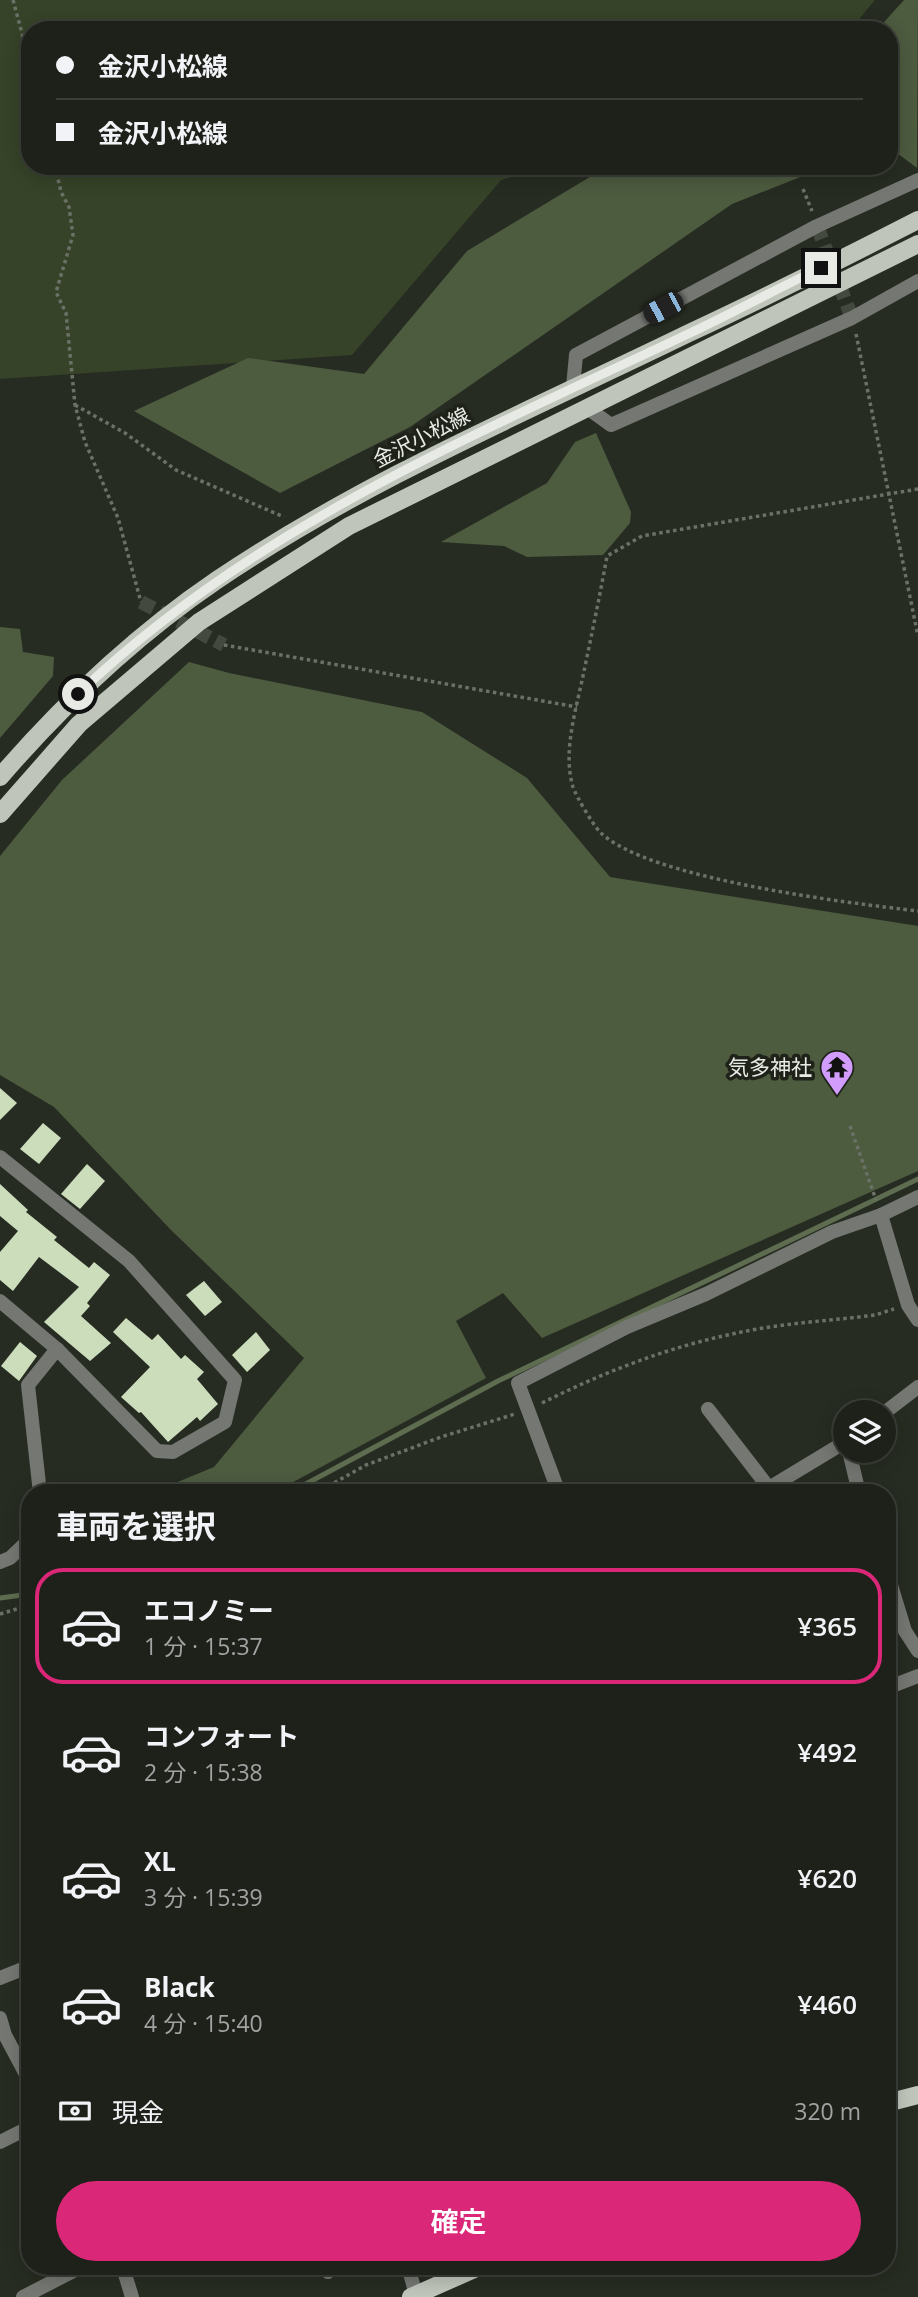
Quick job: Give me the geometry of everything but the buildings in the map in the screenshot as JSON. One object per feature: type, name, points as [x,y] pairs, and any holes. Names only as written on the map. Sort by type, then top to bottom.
[{"type":"main road","name":"金沢小松線","points":[[0,777],[40,731],[98,676],[216,581],[295,531],[410,466],[690,333],[918,220]]},
{"type":"main road","points":[[0,814],[79,724],[199,622],[349,526],[918,244]]},
{"type":"main road","points":[[896,2101],[918,2095]]},
{"type":"main road","points":[[414,2296],[461,2275]]},
{"type":"street","points":[[573,387],[576,355],[817,226],[918,180]]},
{"type":"street","points":[[586,407],[611,425],[852,318],[918,281]]},
{"type":"street","points":[[0,1157],[129,1261],[235,1380],[225,1422],[173,1452],[157,1451],[57,1349],[0,1301]]},
{"type":"street","points":[[556,1484],[518,1383],[626,1327],[706,1294],[832,1232],[881,1215],[918,1197]]},
{"type":"street","points":[[881,1215],[908,1305],[918,1320]]},
{"type":"street","points":[[39,1484],[28,1385],[57,1349]]},
{"type":"street","points":[[896,1404],[918,1387]]},
{"type":"street","points":[[708,1409],[763,1484]]},
{"type":"street","points":[[777,1484],[833,1449]]},
{"type":"street","points":[[852,1463],[857,1484]]},
{"type":"street","points":[[0,1562],[10,1558],[21,1548]]},
{"type":"street","points":[[896,1602],[905,1631],[918,1651]]},
{"type":"street","points":[[896,1685],[918,1676]]},
{"type":"street","points":[[0,1978],[21,1970]]},
{"type":"street","points":[[0,2018],[5,2035],[21,2065]]},
{"type":"street","points":[[0,2142],[21,2132]]},
{"type":"street","points":[[23,2297],[66,2275]]},
{"type":"street","points":[[125,2275],[132,2297]]},
{"type":"street","points":[[410,2275],[414,2296]]},
{"type":"path","points":[[13,0],[21,30]]},
{"type":"path","points":[[57,175],[61,192],[69,206],[73,235],[56,292],[66,313],[75,405],[85,443],[118,518],[141,602]]},
{"type":"path","points":[[803,189],[817,226]]},
{"type":"path","points":[[852,318],[918,636]]},
{"type":"path","points":[[75,405],[125,432],[176,470],[285,517]]},
{"type":"path","points":[[918,489],[642,536],[607,556],[569,752],[573,788],[600,832],[626,849],[663,865],[719,878],[804,895],[918,911]]},
{"type":"path","points":[[224,645],[577,707]]},
{"type":"path","points":[[850,1126],[881,1215]]},
{"type":"path","points":[[332,1484],[366,1465],[441,1437],[527,1410],[603,1373],[663,1352],[738,1333],[875,1315],[908,1305]]},
{"type":"path","points":[[0,1614],[21,1608]]},
{"type":"green space","points":[[0,0],[875,0],[858,21],[21,21],[21,175],[517,175],[501,180],[352,355],[0,379]]},
{"type":"green space","points":[[904,0],[918,0],[917,168],[898,154],[898,21],[885,21]]},
{"type":"green space","points":[[593,175],[805,175],[732,204],[410,427],[280,493],[134,411],[248,358],[364,374],[467,251]]},
{"type":"green space","points":[[596,433],[631,512],[630,523],[603,555],[527,557],[504,546],[441,542],[547,483],[575,442]]},
{"type":"green space","points":[[0,627],[20,629],[23,652],[54,657],[53,676],[0,738]]},
{"type":"green space","points":[[189,662],[229,673],[422,712],[527,778],[610,877],[918,926],[918,1171],[542,1338],[503,1293],[456,1321],[486,1378],[290,1484],[173,1484],[214,1467],[304,1358],[171,1230],[54,1107],[0,1075],[0,856],[62,780]]},
{"type":"waterway","points":[[306,1484],[498,1381],[918,1179]]},
{"type":"waterway","points":[[0,1598],[21,1595]]},
{"type":"tunnel","points":[[817,226],[852,318]]},
{"type":"tunnel","points":[[141,602],[224,645]]},
{"type":"place","name":"気多神社","points":[[837,1097]]},
{"type":"route","points":[[78,694],[152,630],[216,581],[295,531],[410,466],[821,268]]}]
